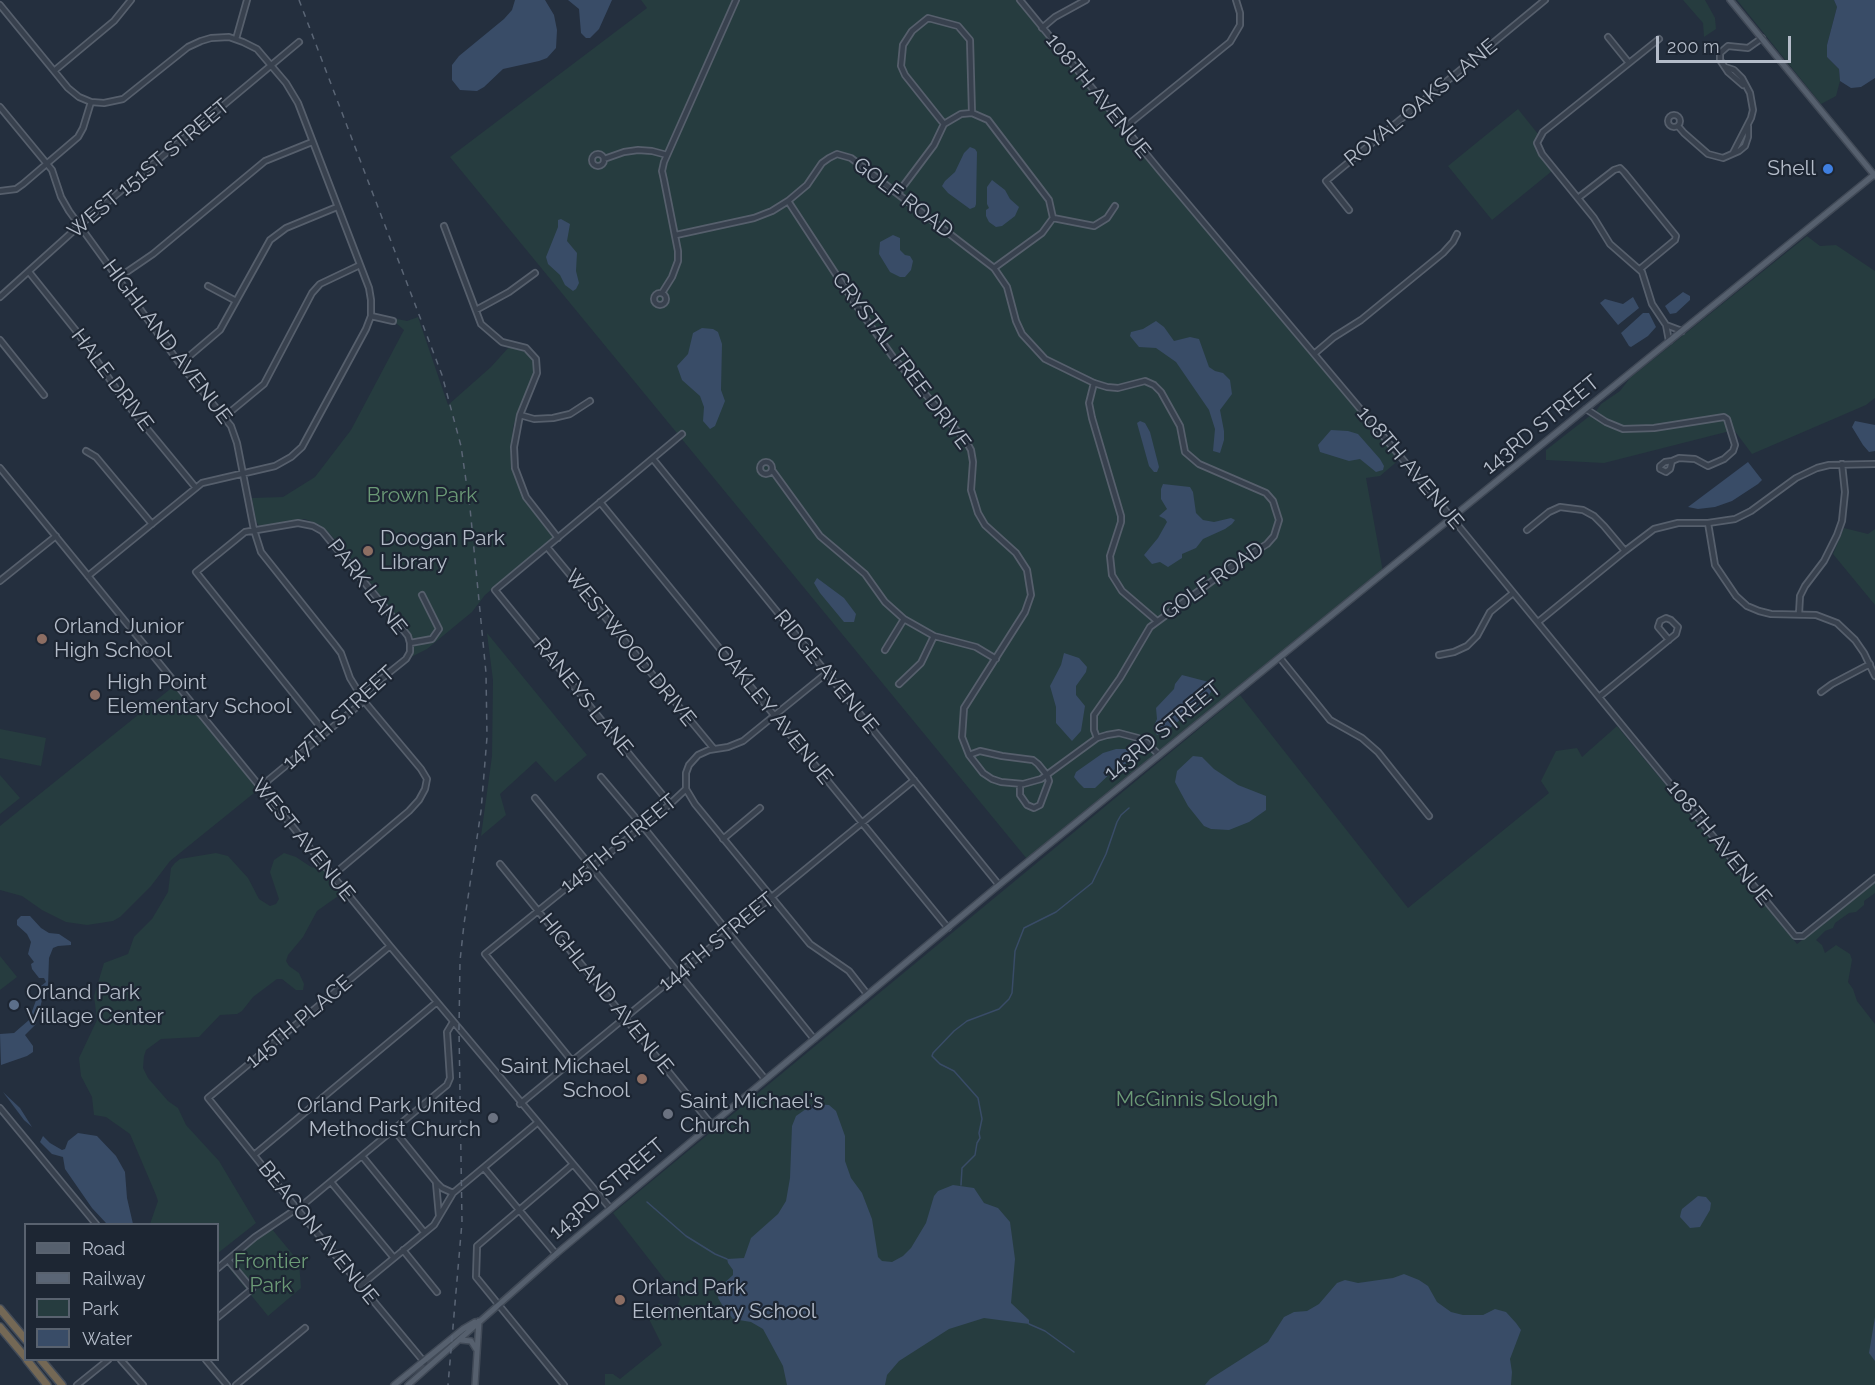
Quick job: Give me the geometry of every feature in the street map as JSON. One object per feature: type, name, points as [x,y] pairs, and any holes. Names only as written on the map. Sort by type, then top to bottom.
[{"type":"highway","points":[[0,1309],[24,1338]]},
{"type":"highway","points":[[0,1327],[24,1356]]},
{"type":"highway","points":[[28,1361],[47,1385]]},
{"type":"highway","points":[[43,1361],[62,1385]]},
{"type":"main road","points":[[1731,0],[1875,175]]},
{"type":"main road","name":"143RD STREET","points":[[479,1320],[610,1208],[999,885],[1875,175]]},
{"type":"main road","points":[[394,1385],[464,1329],[479,1320]]},
{"type":"main road","points":[[408,1385],[457,1343],[479,1320]]},
{"type":"main road","points":[[475,1385],[479,1320]]},
{"type":"main road","points":[[457,1343],[464,1339],[470,1340],[476,1351]]},
{"type":"street","points":[[54,71],[114,21],[131,0]]},
{"type":"street","points":[[236,39],[247,0]]},
{"type":"street","points":[[662,293],[678,261],[676,235],[662,171],[736,0]]},
{"type":"street","name":"108TH AVENUE","points":[[1020,0],[1124,128],[1452,518],[1787,927],[1798,937],[1806,933],[1875,878]]},
{"type":"street","points":[[1042,28],[1055,17],[1086,0]]},
{"type":"street","points":[[1124,128],[1230,42],[1240,25],[1240,13],[1236,0]]},
{"type":"street","name":"ROYAL OAKS LANE","points":[[1349,210],[1326,181],[1545,0]]},
{"type":"street","points":[[0,5],[72,92],[91,102],[104,103],[123,99],[188,47],[201,40],[215,37],[236,39],[257,49],[272,65],[294,96],[360,265],[371,300],[366,329],[302,447],[291,457],[275,466],[207,481],[88,576]]},
{"type":"street","points":[[944,124],[905,75],[901,66],[903,45],[912,31],[928,18],[958,26],[970,40],[972,113]]},
{"type":"street","points":[[1608,37],[1629,63]]},
{"type":"street","points":[[1678,126],[1711,156],[1723,158],[1733,153],[1748,126],[1753,110],[1750,93],[1728,72],[1720,60],[1722,50],[1732,46],[1746,49],[1762,38]]},
{"type":"street","points":[[1659,39],[1543,132],[1538,139],[1539,150],[1594,218],[1610,244],[1640,269],[1655,310],[1666,325],[1669,341]]},
{"type":"street","name":"WEST 151ST STREET","points":[[0,297],[80,225],[299,42]]},
{"type":"street","points":[[0,191],[16,189],[78,137],[91,102]]},
{"type":"street","name":"HIGHLAND AVENUE","points":[[0,107],[47,163],[54,174],[60,197],[180,364],[224,417],[235,434],[254,530],[261,552],[341,653],[350,678],[364,701],[422,769],[427,779],[419,800],[333,875]]},
{"type":"street","points":[[898,193],[933,145],[944,124],[962,114],[972,113],[988,120],[1049,200],[1053,218],[1042,233],[994,267]]},
{"type":"street","points":[[118,278],[153,254],[265,160],[312,142]]},
{"type":"street","points":[[604,159],[638,150],[667,155]]},
{"type":"street","name":"GOLF ROAD","points":[[788,201],[807,185],[822,163],[837,154],[851,158],[994,267],[1007,287],[1016,321],[1028,342],[1045,359],[1094,383],[1118,388],[1145,381],[1154,385],[1161,392],[1180,426],[1182,446],[1185,452],[1199,464],[1266,493],[1277,510],[1278,528],[1267,544],[1231,567],[1150,627],[1120,678],[1094,715],[1094,730],[1097,738]]},
{"type":"street","points":[[1578,198],[1617,168],[1624,172],[1676,236],[1675,240],[1640,269]]},
{"type":"street","points":[[676,235],[754,218],[788,201]]},
{"type":"street","name":"CRYSTAL TREE DRIVE","points":[[788,201],[893,357],[966,441],[973,462],[971,490],[978,513],[985,525],[1016,553],[1027,570],[1030,585],[1028,603],[996,659],[964,708],[962,737],[969,755]]},
{"type":"street","points":[[1053,218],[1094,226],[1107,218],[1115,206]]},
{"type":"street","points":[[180,364],[220,330],[264,248],[275,235],[294,224],[337,207]]},
{"type":"street","points":[[444,226],[481,324],[502,342],[526,348],[536,358],[537,373],[520,415],[514,447],[515,468],[526,497],[558,538]]},
{"type":"street","points":[[1314,354],[1334,337],[1361,320],[1443,253],[1457,234]]},
{"type":"street","points":[[224,417],[264,384],[312,293],[320,284],[360,265]]},
{"type":"street","name":"HALE DRIVE","points":[[29,272],[77,332],[126,403],[196,488]]},
{"type":"street","points":[[476,310],[509,292],[535,273]]},
{"type":"street","points":[[208,286],[236,301]]},
{"type":"street","points":[[370,316],[393,321]]},
{"type":"street","points":[[1666,325],[1682,331]]},
{"type":"street","points":[[0,340],[44,395]]},
{"type":"street","points":[[1094,383],[1089,403],[1092,418],[1121,516],[1110,556],[1112,575],[1122,591],[1157,621]]},
{"type":"street","points":[[520,415],[534,419],[554,418],[570,414],[590,401]]},
{"type":"street","points":[[1586,409],[1606,422],[1623,429],[1654,428],[1724,417],[1727,419],[1735,445],[1733,451],[1724,459],[1708,466],[1695,459],[1672,461]]},
{"type":"street","points":[[547,547],[682,434]]},
{"type":"street","points":[[86,451],[96,457],[152,524]]},
{"type":"street","name":"RIDGE AVENUE","points":[[653,459],[999,885]]},
{"type":"street","points":[[1538,622],[1643,536],[1666,525],[1727,521],[1743,516],[1796,478],[1823,467],[1842,464],[1875,464]]},
{"type":"street","points":[[1799,614],[1800,596],[1827,555],[1842,521],[1845,492],[1842,464]]},
{"type":"street","name":"WEST AVENUE","points":[[0,468],[520,1104],[610,1208]]},
{"type":"street","points":[[772,470],[820,536],[865,574],[885,602],[904,619],[934,636],[976,647],[996,659]]},
{"type":"street","name":"OAKLEY AVENUE","points":[[600,502],[948,928]]},
{"type":"street","points":[[1527,530],[1549,512],[1560,507],[1583,510],[1599,521],[1624,551]]},
{"type":"street","name":"PARK LANE","points":[[254,530],[298,523],[313,526],[322,531],[408,636],[410,643]]},
{"type":"street","points":[[1708,523],[1714,565],[1736,596],[1747,606],[1759,611],[1771,614],[1816,615],[1837,623],[1855,640],[1875,676]]},
{"type":"street","points":[[254,530],[245,532],[196,572],[325,733]]},
{"type":"street","points":[[1,577],[56,536]]},
{"type":"street","name":"RANEYS LANE","points":[[547,547],[495,590],[670,804]]},
{"type":"street","name":"WESTWOOD DRIVE","points":[[547,547],[714,749]]},
{"type":"street","points":[[1439,655],[1467,646],[1477,636],[1490,612],[1513,593]]},
{"type":"street","points":[[410,643],[432,639],[439,629],[422,595]]},
{"type":"street","points":[[1599,697],[1669,640],[1679,629],[1676,624],[1666,618],[1660,621],[1658,627],[1669,640]]},
{"type":"street","points":[[885,650],[904,619]]},
{"type":"street","points":[[899,684],[921,663],[934,636]]},
{"type":"street","name":"147TH STREET","points":[[260,787],[364,701],[365,692],[405,659],[410,652],[410,643]]},
{"type":"street","points":[[1280,658],[1325,715],[1345,730],[1362,738],[1372,747],[1429,816]]},
{"type":"street","points":[[1821,692],[1870,664]]},
{"type":"street","name":"145TH STREET","points":[[572,1061],[484,954],[670,804],[686,789],[686,773],[698,756],[743,741],[828,672]]},
{"type":"street","points":[[1020,784],[1022,799],[1030,807],[1037,807],[1042,802],[1048,785],[1047,775],[1033,760],[980,751],[969,755],[983,773],[1001,782],[1020,784],[1034,782],[1047,775],[1097,738],[1119,733],[1129,734],[1147,743],[1159,755]]},
{"type":"street","points":[[601,777],[814,1039]]},
{"type":"street","name":"144TH STREET","points":[[520,1104],[914,780]]},
{"type":"street","points":[[686,789],[689,797],[810,944],[849,970],[867,994]]},
{"type":"street","points":[[535,798],[765,1079]]},
{"type":"street","points":[[723,839],[760,808]]},
{"type":"street","name":"HIGHLAND AVENUE","points":[[500,864],[711,1124]]},
{"type":"street","name":"145TH PLACE","points":[[208,1098],[390,946]]},
{"type":"street","points":[[254,1155],[436,1002]]},
{"type":"street","points":[[219,1267],[255,1237],[297,1209],[331,1182],[447,1085],[450,1078],[447,1032],[453,1022]]},
{"type":"street","name":"BEACON AVENUE","points":[[208,1098],[360,1286],[429,1367]]},
{"type":"street","points":[[0,1108],[95,1223]]},
{"type":"street","points":[[360,1286],[438,1219],[453,1193],[537,1123]]},
{"type":"street","points":[[394,1130],[436,1182],[453,1193]]},
{"type":"street","points":[[362,1156],[424,1232]]},
{"type":"street","points":[[564,1385],[476,1277],[477,1246],[572,1165]]},
{"type":"street","points":[[484,1168],[556,1254]]},
{"type":"street","points":[[331,1182],[394,1258]]},
{"type":"street","points":[[436,1182],[438,1219]]},
{"type":"street","points":[[403,1250],[437,1292]]},
{"type":"street","points":[[219,1316],[252,1289],[228,1260]]},
{"type":"street","points":[[236,1385],[304,1328]]},
{"type":"street","points":[[77,1385],[106,1361]]},
{"type":"street","points":[[124,1361],[143,1385]]},
{"type":"street","points":[[208,1361],[227,1385]]},
{"type":"green space","points":[[641,0],[1018,0],[1400,459],[1380,476],[1366,478],[1383,572],[1027,859],[450,157],[647,8]]},
{"type":"green space","points":[[1683,0],[1705,0],[1715,18],[1716,29],[1704,37],[1703,23]]},
{"type":"green space","points":[[1737,0],[1834,0],[1837,7],[1827,45],[1827,57],[1839,69],[1840,81],[1836,96],[1821,104]]},
{"type":"green space","points":[[1518,109],[1538,134],[1534,140],[1536,151],[1552,171],[1492,220],[1448,166]]},
{"type":"green space","points":[[1807,236],[1820,246],[1836,245],[1875,271],[1875,398],[1866,405],[1752,454],[1734,430],[1604,463],[1546,460],[1546,450],[1620,391],[1630,378]]},
{"type":"green space","name":"Brown Park","points":[[418,317],[448,405],[491,367],[509,347],[526,352],[534,360],[534,372],[513,427],[511,462],[521,493],[554,537],[485,595],[472,612],[427,649],[411,657],[414,646],[409,632],[329,533],[319,525],[305,519],[259,526],[252,498],[283,497],[315,477],[351,430],[404,330],[396,323],[397,319],[407,321]]},
{"type":"green space","points":[[1844,528],[1868,534],[1875,529],[1875,605],[1833,554]]},
{"type":"green space","points":[[487,633],[587,755],[555,782],[536,761],[500,794],[506,815],[481,836],[492,756],[493,680]]},
{"type":"green space","points":[[174,686],[259,789],[170,861],[151,886],[120,917],[113,921],[87,925],[66,922],[42,910],[22,896],[0,890],[0,826]]},
{"type":"green space","name":"McGinnis Slough","points":[[1240,695],[1408,908],[1549,793],[1541,781],[1556,751],[1577,748],[1582,757],[1617,726],[1797,944],[1875,883],[1875,893],[1864,901],[1864,905],[1835,923],[1833,928],[1825,931],[1816,940],[1822,945],[1825,953],[1836,945],[1850,954],[1852,960],[1848,982],[1857,1001],[1875,1024],[1875,1385],[605,1385],[605,1374],[613,1374],[620,1379],[662,1345],[647,1315],[651,1308],[659,1304],[668,1306],[675,1312],[680,1299],[613,1213]]},
{"type":"green space","points":[[0,729],[46,738],[41,766],[0,758]]},
{"type":"green space","points":[[0,775],[20,798],[0,814]]},
{"type":"green space","points":[[216,853],[228,856],[248,878],[259,899],[270,906],[276,904],[279,899],[270,872],[274,860],[284,853],[296,857],[311,867],[323,870],[341,894],[317,911],[303,937],[288,955],[286,961],[299,973],[304,984],[303,990],[296,990],[282,979],[277,979],[253,997],[242,1011],[237,1014],[220,1015],[199,1037],[161,1039],[146,1050],[143,1068],[148,1078],[168,1101],[178,1108],[186,1125],[219,1161],[256,1223],[219,1252],[219,1223],[150,1223],[158,1201],[130,1134],[106,1117],[94,1115],[92,1097],[81,1076],[79,1058],[97,1020],[94,996],[104,963],[128,954],[134,937],[152,919],[168,892],[171,868],[180,859]]},
{"type":"green space","points":[[0,956],[17,977],[0,990]]},
{"type":"green space","name":"Frontier Park","points":[[271,1228],[299,1262],[301,1288],[268,1316],[225,1263]]},
{"type":"water","points":[[515,0],[545,0],[554,15],[557,30],[556,48],[547,58],[503,69],[477,91],[460,90],[452,80],[452,65],[459,56],[504,19],[512,10]]},
{"type":"water","points":[[568,0],[612,0],[599,29],[590,38],[586,38],[581,33],[579,9]]},
{"type":"water","points":[[1834,0],[1875,0],[1875,78],[1861,87],[1851,88],[1840,81],[1839,69],[1827,57],[1827,45],[1837,7]]},
{"type":"water","points":[[970,147],[977,152],[976,204],[970,209],[942,186],[955,172],[964,153]]},
{"type":"water","points":[[992,180],[1005,190],[1010,199],[1019,207],[1015,216],[1002,226],[996,227],[989,222],[986,216],[986,210],[989,208],[987,187]]},
{"type":"water","points":[[561,219],[570,224],[567,241],[577,253],[576,271],[579,283],[573,291],[548,264],[546,257],[558,227],[558,220]]},
{"type":"water","points":[[893,235],[900,238],[900,250],[910,256],[913,261],[911,270],[905,277],[890,272],[879,254],[880,242]]},
{"type":"water","points":[[1683,292],[1690,296],[1690,300],[1676,313],[1670,314],[1665,306]]},
{"type":"water","points":[[1633,297],[1639,308],[1618,325],[1600,303],[1605,299],[1623,304]]},
{"type":"water","points":[[1643,313],[1649,313],[1656,327],[1648,336],[1631,347],[1621,333]]},
{"type":"water","points":[[1156,321],[1164,327],[1174,341],[1190,337],[1199,339],[1209,367],[1223,373],[1230,380],[1232,394],[1220,410],[1224,440],[1220,453],[1213,451],[1215,429],[1209,410],[1176,362],[1156,348],[1139,347],[1130,336],[1131,332],[1143,329]]},
{"type":"water","points":[[702,328],[718,332],[722,344],[721,390],[725,401],[715,426],[710,429],[703,421],[704,407],[700,396],[682,380],[677,366],[688,354],[693,333]]},
{"type":"water","points":[[1140,421],[1145,423],[1150,432],[1159,467],[1157,472],[1149,466],[1137,423]]},
{"type":"water","points":[[1855,421],[1875,425],[1875,451],[1869,452],[1863,445],[1852,427]]},
{"type":"water","points":[[1331,430],[1358,434],[1380,459],[1384,466],[1383,470],[1376,472],[1360,459],[1349,461],[1320,452],[1318,445]]},
{"type":"water","points":[[1748,462],[1762,480],[1758,484],[1732,501],[1715,507],[1698,509],[1688,507]]},
{"type":"water","points":[[1163,484],[1190,487],[1196,513],[1203,520],[1214,522],[1231,518],[1235,520],[1225,529],[1203,539],[1196,548],[1182,554],[1182,558],[1168,567],[1160,562],[1152,564],[1144,555],[1167,522],[1159,516],[1167,509],[1161,499]]},
{"type":"water","points":[[817,578],[844,598],[856,614],[854,622],[844,622],[820,593],[814,583]]},
{"type":"water","points":[[1064,653],[1079,658],[1087,667],[1076,686],[1076,695],[1085,706],[1081,731],[1072,741],[1056,723],[1056,707],[1050,686],[1061,665]]},
{"type":"water","points":[[1182,675],[1209,682],[1212,690],[1208,697],[1170,728],[1157,735],[1153,728],[1157,719],[1156,708],[1174,689]]},
{"type":"water","points":[[1116,749],[1129,749],[1134,755],[1095,788],[1084,788],[1074,777],[1076,772],[1103,753]]},
{"type":"water","points":[[1193,756],[1202,757],[1214,769],[1238,785],[1266,796],[1266,810],[1249,822],[1229,830],[1211,829],[1204,826],[1188,806],[1175,782],[1177,771]]},
{"type":"water","points":[[21,916],[30,916],[41,928],[49,933],[59,934],[71,942],[71,945],[53,948],[49,958],[48,986],[44,992],[36,1024],[25,1035],[33,1046],[33,1052],[1,1065],[0,1034],[14,1033],[29,1020],[41,986],[46,982],[44,978],[39,978],[32,969],[31,964],[34,962],[28,954],[31,942],[27,934],[17,925],[17,920]]},
{"type":"water","points":[[3,1092],[20,1108],[32,1127],[24,1120]]},
{"type":"water","points":[[813,1104],[829,1105],[836,1111],[845,1136],[845,1161],[851,1178],[862,1193],[872,1219],[878,1257],[882,1261],[892,1262],[911,1248],[926,1223],[934,1196],[938,1191],[953,1185],[974,1188],[984,1203],[998,1208],[1010,1222],[1015,1259],[1011,1303],[1029,1320],[1029,1324],[984,1318],[949,1329],[899,1361],[887,1375],[885,1385],[787,1385],[783,1366],[763,1329],[751,1322],[733,1319],[718,1298],[720,1287],[733,1275],[727,1259],[744,1258],[751,1238],[778,1214],[786,1201],[790,1178],[792,1126],[796,1116]]},
{"type":"water","points":[[78,1133],[97,1136],[116,1156],[125,1172],[127,1198],[133,1223],[106,1223],[92,1208],[65,1169],[63,1157],[52,1154],[40,1142],[43,1136],[62,1150],[65,1149],[68,1141]]},
{"type":"water","points":[[1698,1196],[1706,1197],[1711,1203],[1710,1210],[1700,1227],[1690,1228],[1680,1217],[1681,1212]]},
{"type":"water","points":[[1404,1274],[1428,1286],[1437,1302],[1451,1312],[1463,1315],[1483,1315],[1495,1309],[1506,1312],[1521,1330],[1510,1359],[1511,1385],[1205,1385],[1210,1379],[1268,1342],[1284,1317],[1294,1312],[1307,1311],[1319,1304],[1337,1283],[1345,1280],[1358,1283],[1393,1278]]},
{"type":"water","points":[[1875,1317],[1875,1361],[1869,1353]]},
{"type":"waterway","points":[[961,1185],[962,1168],[975,1155],[980,1138],[982,1119],[978,1098],[954,1071],[940,1064],[932,1056],[933,1053],[967,1021],[999,1009],[1009,999],[1012,993],[1015,951],[1024,928],[1056,912],[1092,883],[1106,854],[1117,822],[1129,808]]},
{"type":"waterway","points":[[647,1202],[686,1236],[727,1259]]},
{"type":"waterway","points":[[1029,1324],[1045,1331],[1074,1352]]},
{"type":"railway","points":[[299,0],[442,375],[461,446],[470,508],[486,673],[487,737],[481,811],[460,961],[462,1222],[448,1385]]},
{"type":"place","name":"Shell","points":[[1828,169]]},
{"type":"place","name":"Doogan Park Library","points":[[368,551]]},
{"type":"place","name":"Orland Junior High School","points":[[42,639]]},
{"type":"place","name":"High Point Elementary School","points":[[95,695]]},
{"type":"place","name":"Orland Park Village Center","points":[[14,1005]]},
{"type":"place","name":"Saint Michael School","points":[[642,1079]]},
{"type":"place","name":"Saint Michael's Church","points":[[668,1114]]},
{"type":"place","name":"Orland Park United Methodist Church","points":[[493,1118]]},
{"type":"place","name":"Orland Park Elementary School","points":[[620,1300]]}]
